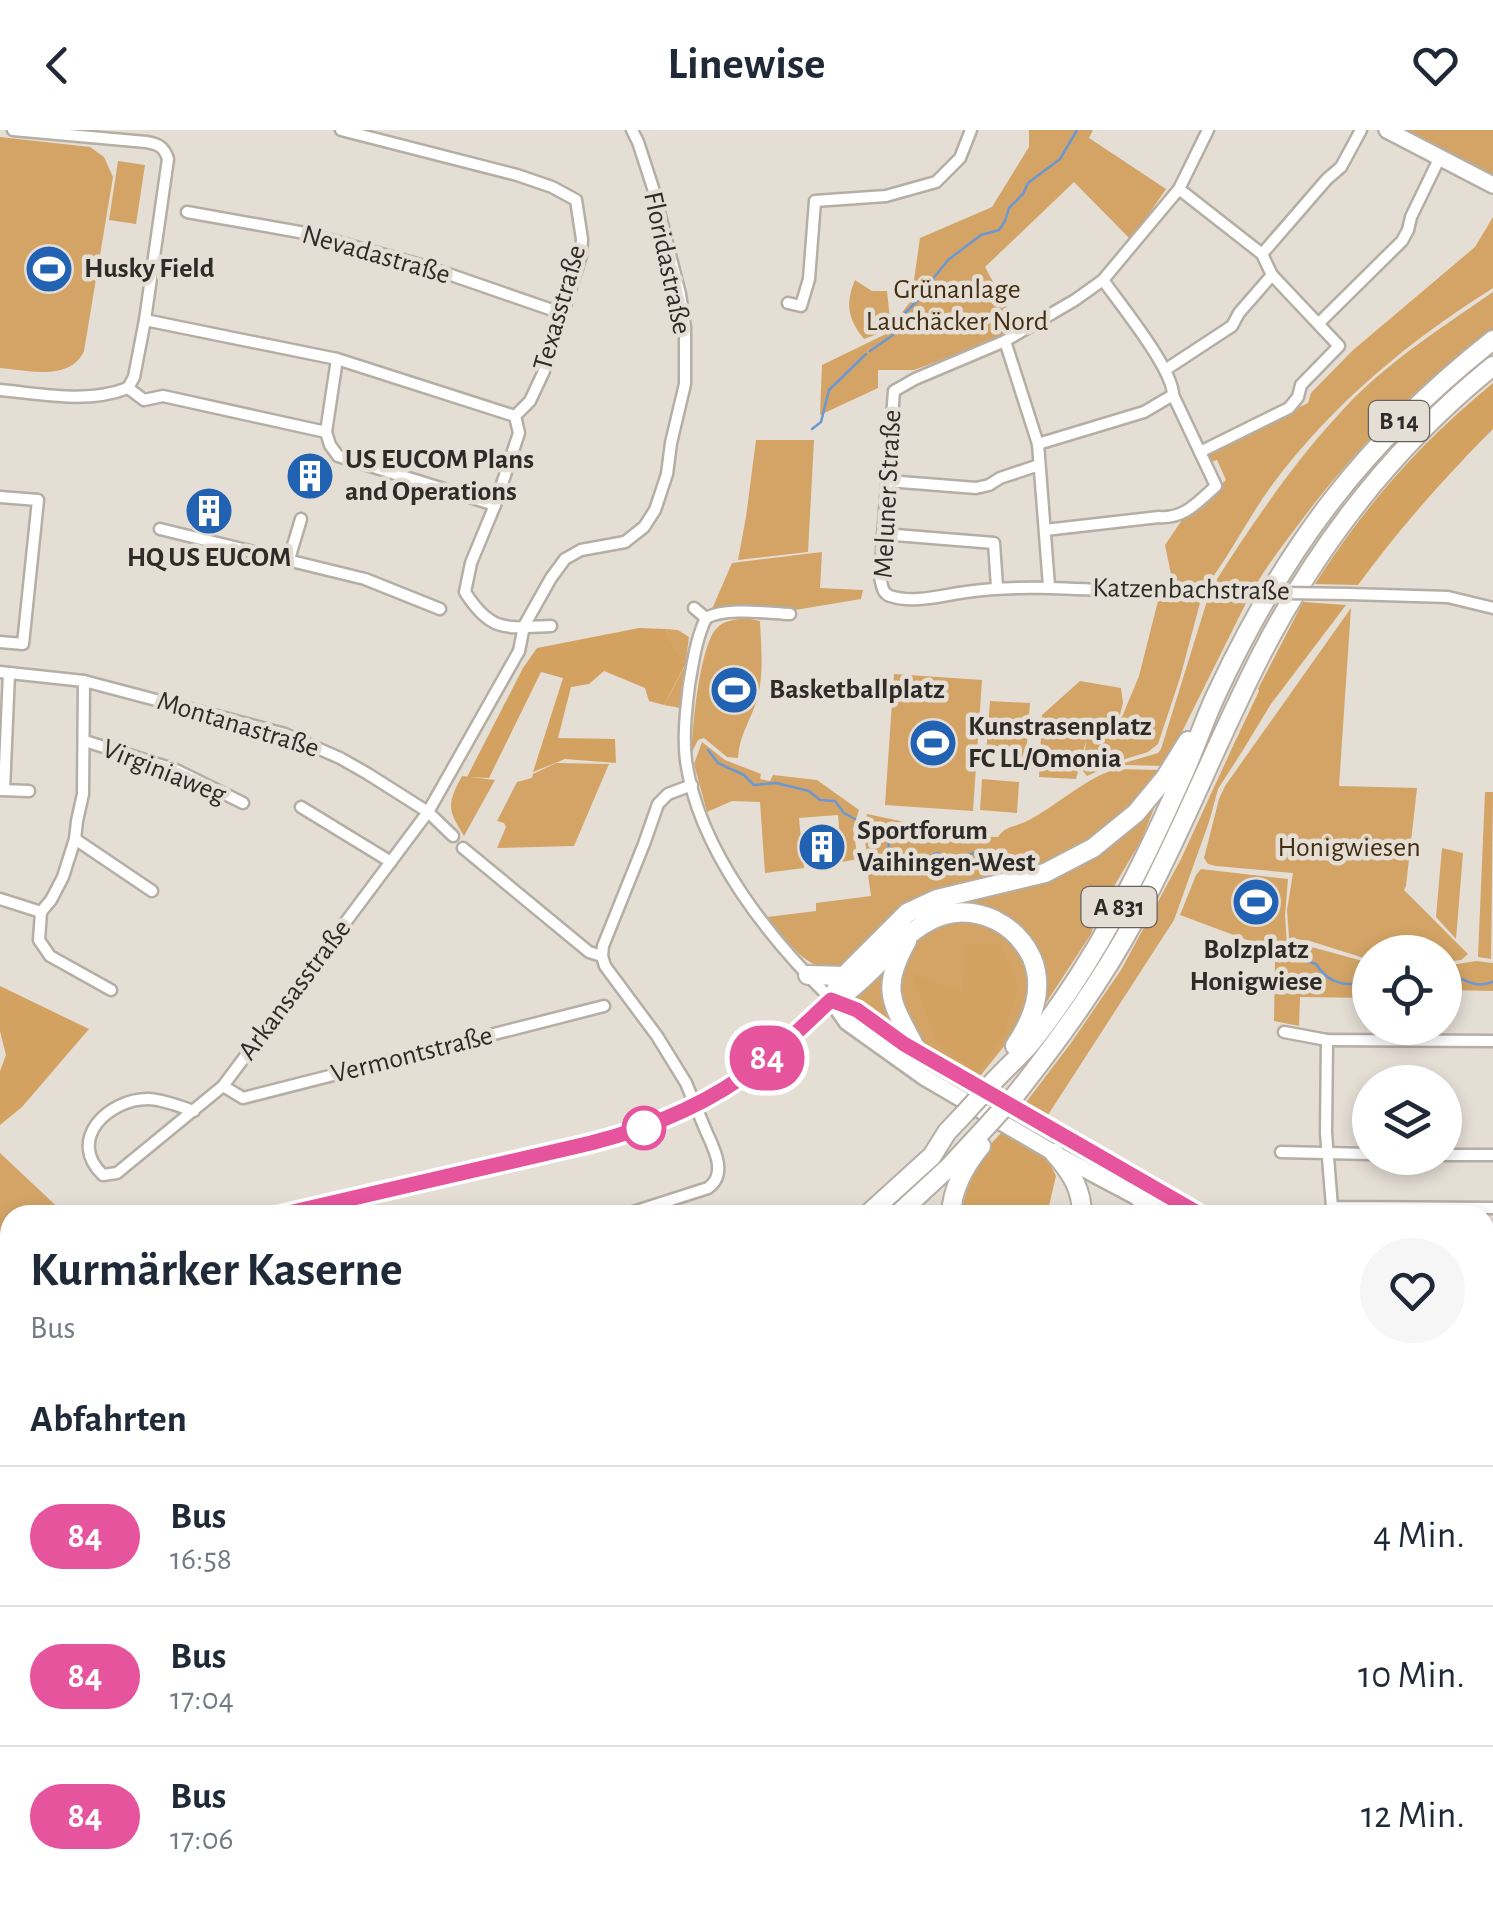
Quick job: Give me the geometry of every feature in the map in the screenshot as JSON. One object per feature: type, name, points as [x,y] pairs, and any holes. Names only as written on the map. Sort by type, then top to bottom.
[{"type":"highway","name":"B 14","points":[[1320,516],[1397,424],[1493,340]]},
{"type":"highway","name":"B 14","points":[[1336,530],[1408,443],[1493,366]]},
{"type":"highway","name":"A 831","points":[[878,1205],[932,1156],[947,1132],[1030,1045],[1102,938],[1159,829],[1208,712],[1274,583],[1320,516]]},
{"type":"highway","name":"A 831","points":[[908,1205],[1016,1094],[1082,1006],[1135,920],[1260,657],[1336,530]]},
{"type":"highway","points":[[831,1000],[844,976],[893,925],[922,905],[1035,876],[1094,848],[1118,830],[1148,799],[1208,712]]},
{"type":"highway","points":[[831,1000],[850,990],[892,948],[924,924],[950,914],[976,914],[1002,924],[1028,952],[1036,981],[1034,1007],[1026,1029],[994,1080]]},
{"type":"highway","points":[[912,932],[895,963],[891,992],[897,1014],[917,1051]]},
{"type":"highway","points":[[808,976],[844,976]]},
{"type":"highway","points":[[952,1205],[960,1178],[987,1135],[987,1126]]},
{"type":"highway","points":[[1057,1154],[1076,1182],[1082,1205]]},
{"type":"main road","points":[[1387,130],[1493,186]]},
{"type":"main road","points":[[831,1000],[857,1010],[960,1078],[1070,1138],[1146,1205]]},
{"type":"main road","points":[[831,1000],[847,1022],[893,1057],[1146,1205]]},
{"type":"main road","points":[[323,1205],[639,1130],[726,1088],[760,1064],[831,1000]]},
{"type":"main road","points":[[950,1092],[950,1081],[960,1078]]},
{"type":"main road","points":[[1057,1154],[1069,1149],[1070,1138]]},
{"type":"street","points":[[0,390],[88,398],[128,388],[134,377],[145,320],[168,159],[160,146],[146,142],[12,130]]},
{"type":"street","name":"Texasstraße","points":[[341,130],[516,175],[576,200],[582,240],[580,256],[544,372],[530,401],[516,416],[519,432],[471,564],[465,592],[478,612],[503,628],[524,626]]},
{"type":"street","name":"Floridastraße","points":[[524,626],[565,560],[581,550],[625,542],[644,527],[655,510],[667,474],[685,384],[684,327],[680,294],[653,188],[632,130]]},
{"type":"street","points":[[788,303],[800,306],[809,278],[815,201],[886,196],[936,182],[960,158],[971,130]]},
{"type":"street","name":"Meluner Straße","points":[[889,596],[883,591],[880,578],[894,391],[1005,341],[1104,280],[1179,189],[1208,130]]},
{"type":"street","points":[[1262,254],[1327,179],[1342,168],[1361,130]]},
{"type":"street","points":[[1318,323],[1402,240],[1440,157]]},
{"type":"street","points":[[1179,189],[1262,254],[1272,275],[1340,346],[1301,385],[1289,408],[1200,452]]},
{"type":"street","name":"Nevadastraße","points":[[187,212],[340,242],[428,267],[561,313]]},
{"type":"street","points":[[1164,370],[1232,326],[1238,313],[1272,275]]},
{"type":"street","points":[[1044,530],[1172,518],[1183,514],[1216,486],[1164,370],[1104,280]]},
{"type":"street","points":[[145,320],[336,359],[516,416]]},
{"type":"street","points":[[1005,341],[1038,444],[1050,586]]},
{"type":"street","points":[[336,359],[326,432],[338,456],[495,505]]},
{"type":"street","points":[[128,388],[144,400],[163,396],[326,432]]},
{"type":"street","points":[[1038,444],[1144,412],[1173,395]]},
{"type":"street","points":[[888,481],[976,488],[1039,465]]},
{"type":"street","points":[[0,496],[38,500],[23,644],[0,642]]},
{"type":"street","points":[[289,559],[300,519]]},
{"type":"street","points":[[160,529],[365,579],[440,609]]},
{"type":"street","points":[[883,534],[994,542],[998,587]]},
{"type":"street","name":"Katzenbachstraße","points":[[889,596],[915,599],[998,587],[1050,586],[1448,597],[1493,608]]},
{"type":"street","points":[[694,608],[706,618]]},
{"type":"street","points":[[790,614],[728,612],[706,618],[685,714],[686,762],[711,838],[744,900],[831,1000]]},
{"type":"street","points":[[524,626],[552,626]]},
{"type":"street","name":"Arkansasstraße","points":[[194,1112],[150,1099],[116,1108],[99,1120],[90,1133],[87,1150],[93,1165],[103,1175],[117,1174],[194,1112],[224,1086],[428,812],[519,651],[524,626]]},
{"type":"street","points":[[4,673],[2,790],[30,792]]},
{"type":"street","name":"Montanastraße","points":[[4,673],[84,681],[285,734],[340,758],[428,812],[453,836]]},
{"type":"street","name":"Virginiaweg","points":[[40,912],[63,877],[75,839],[83,794],[84,681]]},
{"type":"street","name":"Virginiaweg","points":[[84,741],[176,770],[243,804]]},
{"type":"street","points":[[655,1205],[716,1183],[718,1164],[686,1083],[605,966],[602,956],[658,804],[668,794],[692,785]]},
{"type":"street","points":[[302,807],[390,862]]},
{"type":"street","points":[[75,839],[152,892]]},
{"type":"street","points":[[463,848],[588,952],[602,956]]},
{"type":"street","points":[[0,899],[40,912],[39,940],[50,956],[110,990]]},
{"type":"street","name":"Vermontstraße","points":[[224,1086],[243,1098],[604,1006]]},
{"type":"street","points":[[1284,1032],[1327,1040],[1493,1041]]},
{"type":"street","points":[[1327,1040],[1332,1205]]},
{"type":"street","points":[[1282,1152],[1352,1153]]},
{"type":"street","points":[[1462,1154],[1493,1155]]},
{"type":"green space","name":"Grünanlage Lauchäcker Nord","points":[[1029,130],[1093,130],[1089,138],[1166,189],[1131,240],[1074,182],[985,267],[1018,328],[914,370],[878,370],[878,388],[820,415],[822,365],[892,331],[911,301],[920,238],[992,207],[1029,147]]},
{"type":"green space","points":[[1405,130],[1493,130],[1493,178],[1492,177]]},
{"type":"green space","name":"Husky Field","points":[[0,137],[90,147],[104,157],[113,177],[84,351],[77,361],[58,371],[0,368]]},
{"type":"green space","points":[[118,161],[145,165],[136,224],[109,220]]},
{"type":"green space","points":[[1493,217],[1493,288],[1403,351],[1322,425],[1275,481],[1207,585],[1173,584],[1165,545],[1184,517],[1226,480],[1217,460],[1208,463],[1205,453],[1308,403],[1311,393],[1352,351],[1475,247]]},
{"type":"green space","points":[[855,280],[872,291],[887,291],[891,329],[864,339],[851,318],[849,304]]},
{"type":"green space","points":[[1493,292],[1493,329],[1441,370],[1371,438],[1307,513],[1257,583],[1217,582],[1280,486],[1352,400],[1402,356]]},
{"type":"green space","points":[[756,440],[814,440],[808,552],[738,560]]},
{"type":"green space","points":[[822,552],[820,588],[863,590],[861,599],[795,610],[712,609],[732,563]]},
{"type":"green space","points":[[1159,597],[1195,598],[1200,603],[1158,744],[1148,752],[1087,776],[1083,771],[1086,741],[1076,779],[1039,777],[1042,715],[1080,681],[1121,688],[1120,715],[1099,730],[1122,717],[1139,676]]},
{"type":"green space","points":[[1207,601],[1247,601],[1165,766],[1124,765],[1161,749]]},
{"type":"green space","name":"Honigwiesen","points":[[1351,608],[1339,786],[1417,788],[1404,890],[1449,935],[1352,935],[1352,954],[1289,938],[1287,910],[1293,873],[1216,866],[1204,858],[1225,786]]},
{"type":"green space","points":[[745,618],[760,621],[762,668],[758,696],[738,758],[727,757],[704,738],[698,740],[692,752],[698,688],[710,638],[722,624]]},
{"type":"green space","points":[[665,629],[678,630],[689,637],[680,708],[664,705],[685,666]]},
{"type":"green space","name":"Kunstrasenplatz FC LL/Omonia","points":[[894,674],[982,680],[973,811],[885,805]]},
{"type":"green space","points":[[990,701],[1030,703],[1026,757],[986,754]]},
{"type":"green space","points":[[702,742],[725,760],[761,774],[760,779],[770,781],[773,775],[817,780],[859,810],[853,829],[858,859],[842,862],[838,815],[799,818],[804,868],[765,873],[760,802],[732,801],[707,812],[694,764]]},
{"type":"green space","points":[[1233,746],[1243,750],[1218,789],[1174,920],[1046,1118],[1024,1105],[1121,970],[1181,859]]},
{"type":"green space","points":[[556,763],[609,764],[574,846],[497,848],[506,827],[497,821],[517,782]]},
{"type":"green space","points":[[1116,769],[1162,770],[1137,802],[1093,841],[1045,865],[917,897],[889,916],[839,967],[817,966],[807,960],[767,917],[816,911],[816,903],[871,896],[868,875],[878,872],[865,844],[867,814],[972,836],[998,837]]},
{"type":"green space","points":[[462,776],[495,780],[464,836],[451,806]]},
{"type":"green space","points":[[982,779],[1019,782],[1017,813],[980,810]]},
{"type":"green space","points":[[1485,792],[1493,792],[1491,959],[1478,957]]},
{"type":"green space","points":[[1152,806],[1141,841],[1098,913],[1091,934],[1040,1012],[1037,954],[961,907],[960,900],[1006,890]]},
{"type":"green space","name":"Honigwiesen","points":[[1442,848],[1463,853],[1456,935],[1436,917]]},
{"type":"green space","points":[[1201,869],[1288,879],[1288,957],[1275,960],[1274,950],[1180,915]]},
{"type":"green space","points":[[959,918],[1001,930],[1024,955],[1030,972],[1031,997],[1017,1030],[977,1080],[920,1041],[895,994],[906,949],[935,925]]},
{"type":"green space","points":[[1290,944],[1352,958],[1352,998],[1300,997],[1299,1026],[1274,1021],[1275,962],[1290,959]]},
{"type":"green space","points":[[1462,963],[1493,963],[1493,991],[1462,990]]},
{"type":"green space","points":[[886,964],[884,996],[894,1026],[848,998]]},
{"type":"green space","points":[[0,1153],[55,1205],[0,1205]]},
{"type":"shaded area","points":[[1493,383],[1493,429],[1422,504],[1358,585],[1315,584],[1396,476]]},
{"type":"shaded area","points":[[1303,602],[1346,605],[1271,704],[1243,750],[1233,746],[1258,689]]},
{"type":"shaded area","points":[[639,628],[665,629],[685,665],[664,705],[649,701],[645,688],[604,671],[589,684],[571,687],[558,738],[615,739],[616,763],[565,759],[533,772],[563,678],[541,672],[489,778],[467,777],[537,648]]},
{"type":"shaded area","points":[[1000,944],[1018,985],[1004,1035],[977,1072],[938,1044],[911,973],[963,992],[965,945]]},
{"type":"shaded area","points":[[0,986],[89,1029],[22,1107],[0,1125],[0,1071],[6,1055],[0,1031]]},
{"type":"shaded area","points":[[1002,1132],[1047,1158],[1056,1176],[1049,1205],[963,1205],[968,1185],[964,1181]]},
{"type":"waterway","points":[[895,329],[948,260],[981,235],[999,230],[1009,208],[1028,183],[1060,159],[1077,130]]},
{"type":"waterway","points":[[870,351],[893,335]]},
{"type":"waterway","points":[[812,429],[821,422],[829,390],[866,354]]},
{"type":"waterway","points":[[708,750],[718,763],[744,775],[754,785],[776,783],[809,791],[820,800],[835,801],[855,819]]},
{"type":"waterway","points":[[862,821],[883,830],[888,852],[893,856],[902,855],[918,862],[937,853],[954,859],[978,851],[993,855]]},
{"type":"waterway","points":[[1279,954],[1286,955]]},
{"type":"waterway","points":[[1291,956],[1316,964],[1339,983],[1352,984]]},
{"type":"waterway","points":[[1462,979],[1477,984],[1493,982]]},
{"type":"bus line","name":"84","points":[[325,1205],[639,1130],[726,1088],[760,1064],[831,1000],[857,1010],[960,1078],[1184,1205]]},
{"type":"place","name":"Husky Field","points":[[49,269]]},
{"type":"place","name":"US EUCOM Plans and Operations","points":[[310,476]]},
{"type":"place","name":"HQ US EUCOM","points":[[209,511]]},
{"type":"place","name":"Basketballplatz","points":[[734,690]]},
{"type":"place","name":"Kunstrasenplatz FC LL/Omonia","points":[[933,743]]},
{"type":"place","name":"Sportforum Vaihingen-West","points":[[822,847]]},
{"type":"place","name":"Bolzplatz Honigwiese","points":[[1256,902]]}]
